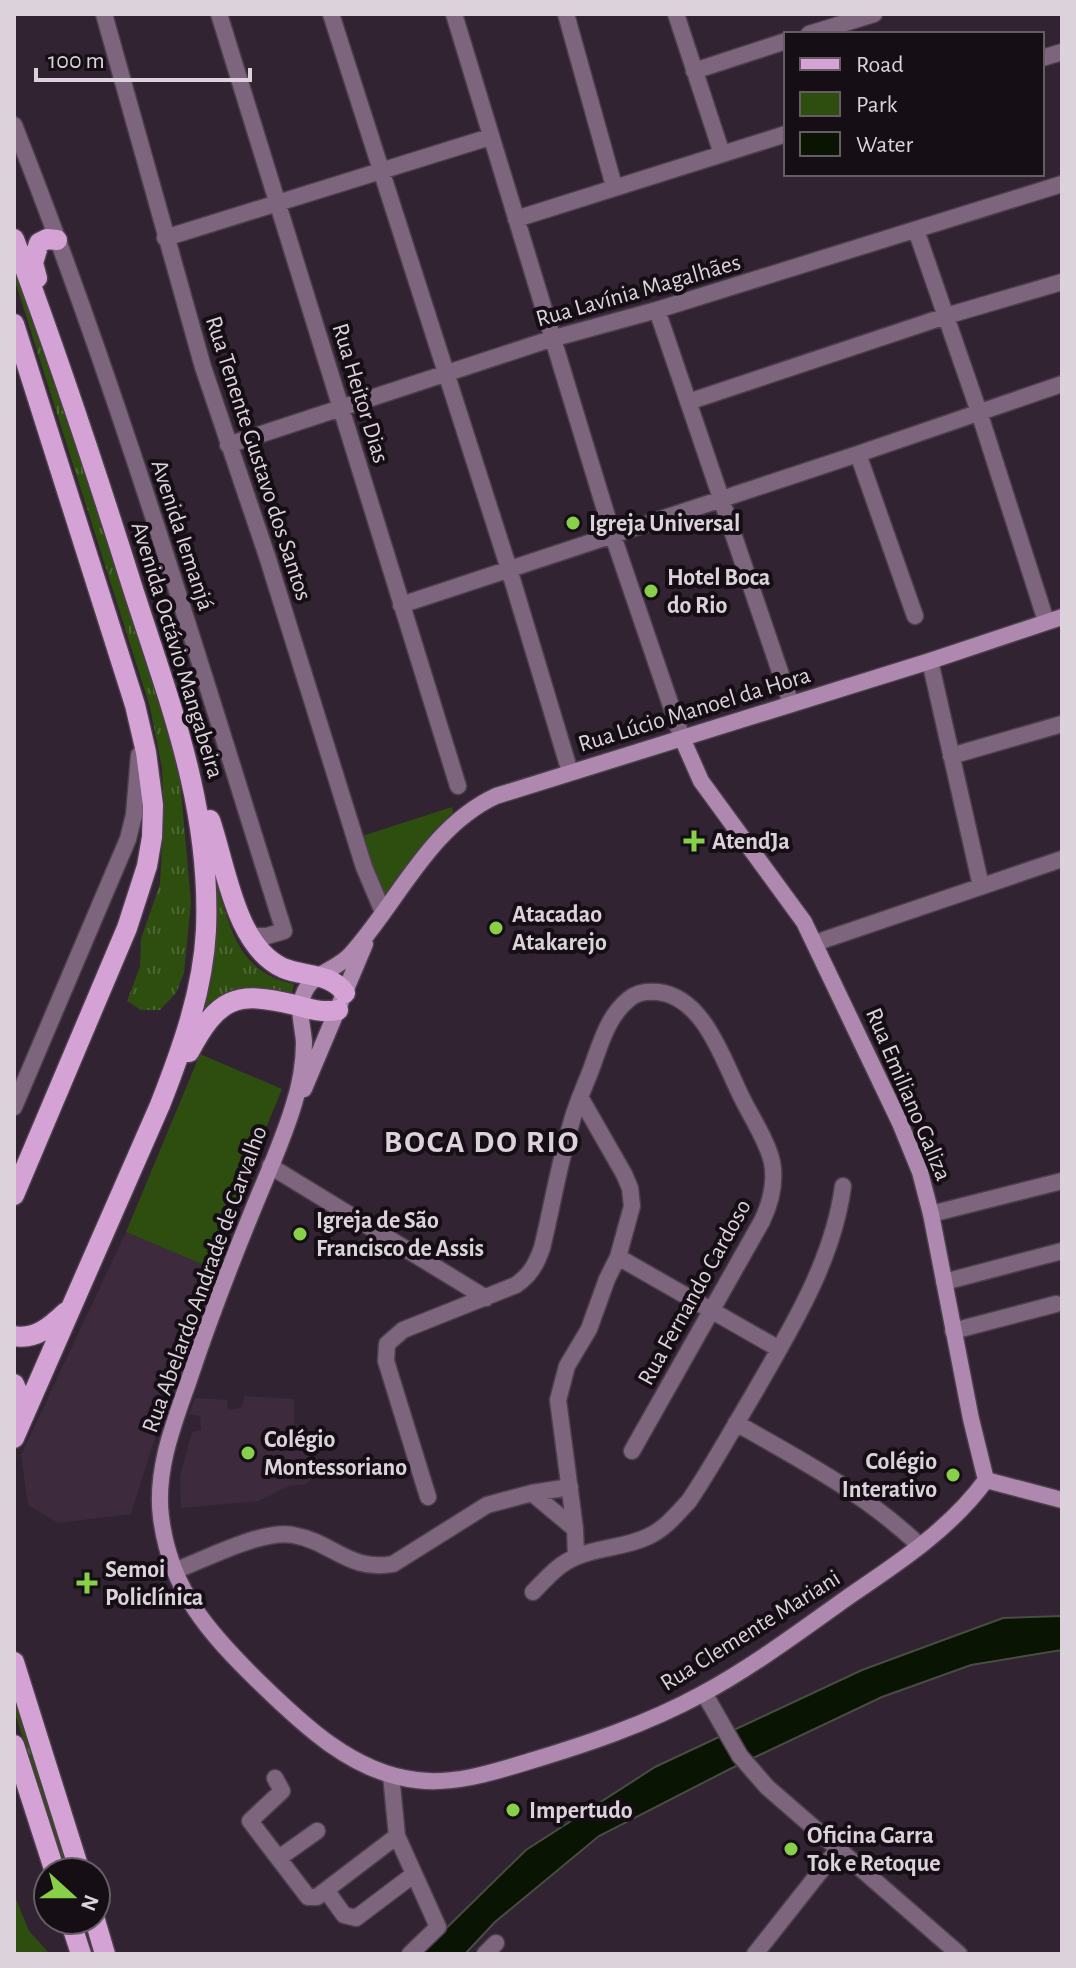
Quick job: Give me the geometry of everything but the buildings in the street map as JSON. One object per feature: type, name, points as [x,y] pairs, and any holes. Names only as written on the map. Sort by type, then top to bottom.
[{"type":"main road","name":"Avenida Octávio Mangabeira","points":[[14,239],[46,325],[188,760],[203,845],[206,886],[204,950],[189,1025],[160,1105],[17,1430]]},
{"type":"main road","points":[[46,325],[45,305],[33,263],[39,243],[47,239],[57,240]]},
{"type":"main road","points":[[14,324],[135,705],[151,779],[153,805],[152,837],[143,880],[127,928],[14,1195]]},
{"type":"main road","points":[[160,1105],[206,1023],[227,1004],[240,998],[254,997],[320,1012],[342,1001],[336,982],[280,967],[250,936],[239,915],[188,760]]},
{"type":"main road","points":[[14,1336],[31,1336],[43,1331],[69,1309]]},
{"type":"main road","points":[[14,1384],[18,1393],[17,1430]]},
{"type":"main road","points":[[14,1662],[75,1856]]},
{"type":"main road","points":[[14,1745],[50,1856]]},
{"type":"street","name":"Rua Tenente Gustavo dos Santos","points":[[104,14],[165,238],[228,445],[267,556],[364,867],[383,912]]},
{"type":"street","name":"Rua Heitor Dias","points":[[219,14],[458,786]]},
{"type":"street","points":[[331,14],[509,569],[570,772]]},
{"type":"street","points":[[454,14],[613,536],[682,738]]},
{"type":"street","points":[[566,14],[614,186]]},
{"type":"street","points":[[676,14],[722,154]]},
{"type":"street","points":[[816,32],[874,14]]},
{"type":"street","points":[[694,71],[784,42]]},
{"type":"street","name":"Avenida Iemanjá","points":[[14,125],[153,515],[284,931],[267,936],[250,936]]},
{"type":"street","points":[[516,219],[784,135]]},
{"type":"street","points":[[165,238],[490,137]]},
{"type":"street","name":"Rua Lavínia Magalhães","points":[[228,445],[551,339],[657,310],[1062,184]]},
{"type":"street","points":[[916,230],[1054,619]]},
{"type":"street","points":[[688,402],[946,316],[1062,282]]},
{"type":"street","points":[[657,310],[791,704]]},
{"type":"street","points":[[401,605],[1062,384]]},
{"type":"street","points":[[858,454],[915,616]]},
{"type":"street","name":"Rua Lúcio Manoel da Hora","points":[[383,912],[424,858],[467,812],[496,796],[930,661],[1054,619]]},
{"type":"street","points":[[930,661],[981,886]]},
{"type":"street","points":[[14,1107],[128,839],[140,761],[135,705]]},
{"type":"street","points":[[951,756],[1062,724]]},
{"type":"street","name":"Rua Emiliano Galiza","points":[[682,738],[701,781],[788,899],[815,943],[900,1123],[920,1172],[931,1214],[986,1480]]},
{"type":"street","points":[[815,943],[1062,859]]},
{"type":"street","name":"Rua Abelardo Andrade de Carvalho","points":[[160,1516],[162,1471],[178,1412],[220,1291],[293,1106],[303,1063],[300,1006],[303,994],[316,977],[344,961],[383,912]]},
{"type":"street","name":"Rua Abelardo Andrade de Carvalho","points":[[293,1106],[308,1083],[372,928]]},
{"type":"street","name":"Rua Fernando Cardoso","points":[[428,1497],[386,1361],[387,1344],[403,1330],[516,1285],[536,1265],[570,1124],[604,1032],[618,1010],[632,996],[649,991],[666,993],[682,1000],[708,1031],[763,1139],[772,1161],[774,1182],[771,1202],[762,1221],[632,1451]]},
{"type":"street","points":[[576,1556],[558,1400],[567,1366],[589,1329],[618,1257],[632,1206],[630,1188],[580,1097]]},
{"type":"street","points":[[270,1166],[486,1298]]},
{"type":"street","points":[[931,1214],[1062,1181]]},
{"type":"street","points":[[533,1592],[549,1575],[576,1556],[626,1545],[650,1536],[671,1520],[697,1490],[779,1349],[825,1255],[839,1212],[843,1186]]},
{"type":"street","points":[[944,1282],[1062,1251]]},
{"type":"street","points":[[618,1257],[779,1349]]},
{"type":"street","points":[[953,1331],[1056,1304]]},
{"type":"street","points":[[736,1423],[846,1486],[920,1546]]},
{"type":"street","points":[[986,1480],[1062,1500]]},
{"type":"street","name":"Rua Clemente Mariani","points":[[160,1516],[174,1571],[191,1607],[214,1636],[270,1693],[336,1749],[358,1762],[391,1775],[437,1781],[462,1779],[504,1769],[608,1736],[704,1693],[773,1650],[920,1546],[961,1512],[986,1480]]},
{"type":"street","points":[[174,1571],[256,1540],[290,1534],[358,1564],[376,1567],[393,1564],[487,1505],[570,1487]]},
{"type":"street","points":[[532,1493],[575,1529]]},
{"type":"street","points":[[704,1693],[750,1768],[959,1954]]},
{"type":"street","points":[[391,1775],[397,1836],[438,1927],[410,1954]]},
{"type":"street","points":[[275,1778],[282,1791],[250,1821],[308,1897],[313,1898],[326,1890],[397,1836]]},
{"type":"street","points":[[279,1858],[317,1831]]},
{"type":"street","points":[[755,1954],[838,1849]]},
{"type":"street","points":[[326,1890],[344,1915],[352,1919],[413,1875]]},
{"type":"shaded area","points":[[126,1232],[209,1267],[131,1514],[58,1523],[28,1505],[21,1455]]},
{"type":"shaded area","name":"Colégio Montessoriano","points":[[245,1396],[294,1399],[294,1425],[302,1426],[317,1474],[306,1484],[289,1486],[259,1501],[181,1508],[180,1476],[192,1432],[201,1430],[200,1416],[189,1414],[195,1398],[227,1400],[228,1410],[241,1408]]},
{"type":"green space","points":[[14,257],[161,704],[179,769],[191,902],[184,973],[176,993],[160,1010],[141,1010],[127,1001],[140,967],[141,939],[160,884],[164,814],[162,768],[150,707],[14,278]]},
{"type":"green space","points":[[452,807],[453,812],[432,833],[386,895],[381,897],[362,836]]},
{"type":"green space","points":[[216,882],[240,946],[260,970],[294,984],[290,1002],[266,992],[244,991],[224,997],[203,1011]]},
{"type":"green space","points":[[200,1054],[282,1089],[209,1267],[126,1232]]},
{"type":"green space","points":[[14,1687],[65,1856],[59,1856],[14,1710]]},
{"type":"green space","points":[[14,1894],[32,1936],[50,1954],[14,1954]]},
{"type":"water","points":[[1062,1616],[1062,1650],[971,1665],[882,1697],[599,1836],[495,1922],[465,1954],[420,1954],[526,1850],[655,1767],[862,1670],[1003,1618]]},
{"type":"place","name":"Igreja Universal","points":[[573,523]]},
{"type":"place","name":"Hotel Boca do Rio","points":[[651,591]]},
{"type":"place","name":"AtendJa","points":[[694,841]]},
{"type":"place","name":"Atacadao Atakarejo","points":[[496,928]]},
{"type":"place","name":"Igreja de São Francisco de Assis","points":[[300,1234]]},
{"type":"place","name":"Colégio Montessoriano","points":[[248,1453]]},
{"type":"place","name":"Colégio Interativo","points":[[953,1475]]},
{"type":"place","name":"Semoi Policlínica","points":[[87,1583]]},
{"type":"place","name":"Impertudo","points":[[513,1810]]},
{"type":"place","name":"Oficina Garra Tok e Retoque","points":[[791,1849]]},
{"type":"district","name":"BOCA DO RIO","points":[[482,1141]]}]
